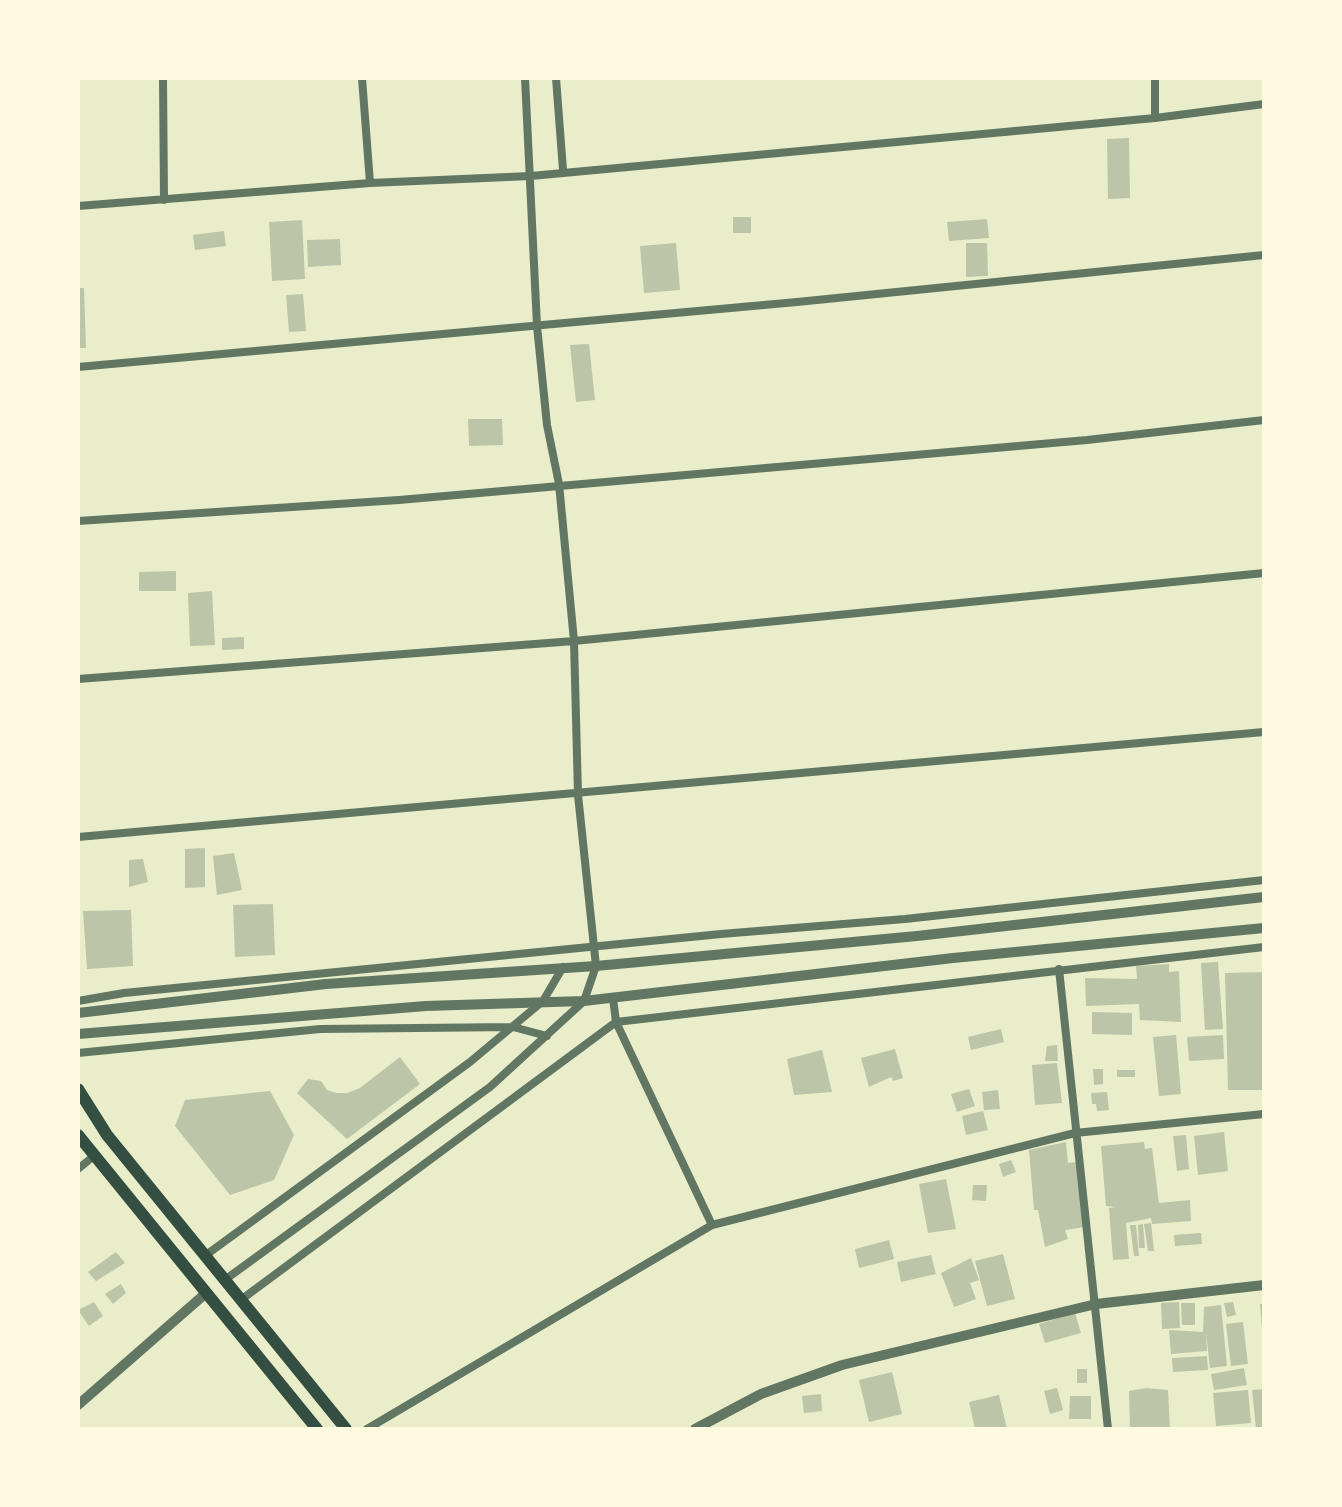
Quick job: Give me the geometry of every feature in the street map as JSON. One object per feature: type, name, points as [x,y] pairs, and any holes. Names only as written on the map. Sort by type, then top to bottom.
[{"type":"main road","points":[[78,1089],[107,1135],[346,1429]]},
{"type":"main road","points":[[78,1135],[317,1429]]},
{"type":"street","points":[[163,78],[164,200]]},
{"type":"street","points":[[362,78],[370,183]]},
{"type":"street","points":[[226,1279],[490,1087],[584,1001],[596,966],[578,795],[574,641],[559,484],[547,425],[537,326],[525,78]]},
{"type":"street","points":[[556,78],[563,170]]},
{"type":"street","points":[[1155,78],[1155,118]]},
{"type":"street","points":[[78,206],[370,183],[531,176],[563,170],[1155,118],[1264,104]]},
{"type":"street","points":[[78,367],[1264,255]]},
{"type":"street","points":[[78,521],[399,500],[1087,440],[1264,420]]},
{"type":"street","points":[[78,679],[574,641],[1264,573]]},
{"type":"street","points":[[78,837],[1264,732]]},
{"type":"street","points":[[78,1001],[124,993],[1264,880]]},
{"type":"street","points":[[78,1013],[326,984],[596,966],[917,936],[1264,897]]},
{"type":"street","points":[[78,1034],[426,1006],[584,1001],[953,958],[1264,928]]},
{"type":"street","points":[[242,1299],[616,1022],[1264,947]]},
{"type":"street","points":[[206,1255],[470,1062],[543,1001],[563,967]]},
{"type":"street","points":[[1059,969],[1108,1429]]},
{"type":"street","points":[[613,998],[616,1022],[712,1225]]},
{"type":"street","points":[[78,1053],[320,1029],[513,1027],[547,1036]]},
{"type":"street","points":[[367,1429],[712,1225],[1075,1133],[1264,1114]]},
{"type":"street","points":[[78,1169],[95,1155]]},
{"type":"street","points":[[695,1429],[761,1394],[842,1365],[1096,1304],[1264,1285]]},
{"type":"street","points":[[78,1405],[205,1294]]},
{"type":"building","points":[[1129,138],[1130,198],[1108,199],[1107,139]]},
{"type":"building","points":[[733,217],[751,217],[751,233],[733,233]]},
{"type":"building","points":[[987,219],[989,238],[949,241],[947,222]]},
{"type":"building","points":[[302,220],[305,279],[272,281],[269,222]]},
{"type":"building","points":[[224,231],[226,246],[195,250],[193,235]]},
{"type":"building","points":[[340,239],[341,265],[308,267],[307,240]]},
{"type":"building","points":[[676,243],[680,290],[644,293],[640,246]]},
{"type":"building","points":[[966,243],[987,243],[988,276],[966,277]]},
{"type":"building","points":[[78,288],[84,288],[86,348],[78,348]]},
{"type":"building","points":[[303,294],[306,331],[289,332],[286,295]]},
{"type":"building","points":[[589,344],[595,400],[576,402],[570,345]]},
{"type":"building","points":[[468,419],[502,419],[503,445],[469,446]]},
{"type":"building","points":[[176,571],[176,591],[139,591],[139,572]]},
{"type":"building","points":[[212,591],[215,645],[190,646],[188,593]]},
{"type":"building","points":[[244,637],[244,649],[222,650],[222,638]]},
{"type":"building","points":[[205,848],[205,887],[185,888],[185,849]]},
{"type":"building","points":[[234,853],[242,890],[217,895],[213,856]]},
{"type":"building","points":[[143,859],[148,882],[129,887],[129,860]]},
{"type":"building","points":[[273,904],[275,955],[235,957],[233,905]]},
{"type":"building","points":[[131,910],[133,966],[87,969],[83,911]]},
{"type":"building","points":[[1218,962],[1223,1029],[1205,1030],[1201,963]]},
{"type":"building","points":[[1169,964],[1169,972],[1179,971],[1181,1022],[1140,1020],[1139,1004],[1086,1006],[1085,978],[1137,979],[1136,966]]},
{"type":"building","points":[[1264,972],[1264,1090],[1228,1090],[1225,973]]},
{"type":"building","points":[[1092,1012],[1132,1013],[1132,1035],[1092,1034]]},
{"type":"building","points":[[1001,1029],[1004,1042],[971,1050],[968,1037]]},
{"type":"building","points":[[1176,1035],[1181,1094],[1159,1096],[1153,1037]]},
{"type":"building","points":[[1223,1035],[1224,1059],[1189,1061],[1187,1037]]},
{"type":"building","points":[[1057,1045],[1058,1061],[1045,1061],[1047,1046]]},
{"type":"building","points":[[895,1049],[903,1078],[893,1081],[891,1077],[869,1087],[861,1058]]},
{"type":"building","points":[[822,1050],[832,1092],[794,1095],[787,1059]]},
{"type":"building","points":[[400,1057],[420,1084],[347,1139],[297,1093],[308,1079],[321,1081],[327,1090],[347,1093],[360,1088]]},
{"type":"building","points":[[1057,1063],[1062,1103],[1035,1105],[1032,1065]]},
{"type":"building","points":[[1093,1069],[1103,1069],[1103,1084],[1094,1085]]},
{"type":"building","points":[[1117,1070],[1135,1070],[1135,1077],[1117,1077]]},
{"type":"building","points":[[969,1089],[975,1106],[957,1112],[951,1094]]},
{"type":"building","points":[[998,1090],[1000,1109],[984,1110],[982,1092]]},
{"type":"building","points":[[270,1091],[294,1135],[274,1180],[230,1195],[175,1126],[185,1100]]},
{"type":"building","points":[[1107,1092],[1109,1110],[1097,1111],[1096,1104],[1092,1104],[1091,1093]]},
{"type":"building","points":[[983,1111],[988,1130],[966,1135],[962,1116]]},
{"type":"building","points":[[1224,1132],[1228,1171],[1198,1175],[1194,1136]]},
{"type":"building","points":[[1186,1135],[1189,1169],[1177,1171],[1173,1136]]},
{"type":"building","points":[[1066,1142],[1068,1163],[1077,1162],[1085,1227],[1065,1230],[1068,1239],[1045,1247],[1038,1210],[1034,1210],[1029,1150]]},
{"type":"building","points":[[1144,1142],[1145,1149],[1152,1148],[1159,1203],[1190,1200],[1191,1221],[1152,1224],[1151,1218],[1126,1223],[1129,1259],[1113,1260],[1109,1208],[1116,1207],[1106,1206],[1101,1146]]},
{"type":"building","points":[[1011,1160],[1016,1172],[1003,1177],[999,1164]]},
{"type":"building","points":[[946,1179],[956,1229],[928,1233],[919,1184]]},
{"type":"building","points":[[973,1185],[987,1185],[986,1201],[972,1200]]},
{"type":"building","points":[[1151,1223],[1154,1251],[1148,1251],[1144,1224]]},
{"type":"building","points":[[1143,1224],[1145,1248],[1139,1248],[1138,1225]]},
{"type":"building","points":[[1130,1225],[1136,1225],[1139,1256],[1134,1256]]},
{"type":"building","points":[[1201,1233],[1202,1244],[1175,1246],[1174,1235]]},
{"type":"building","points":[[889,1240],[894,1259],[859,1268],[855,1249]]},
{"type":"building","points":[[116,1252],[125,1263],[96,1281],[88,1272]]},
{"type":"building","points":[[1003,1254],[1015,1299],[987,1306],[975,1261]]},
{"type":"building","points":[[931,1255],[936,1274],[901,1282],[897,1262]]},
{"type":"building","points":[[971,1258],[979,1280],[970,1283],[976,1299],[954,1307],[941,1273]]},
{"type":"building","points":[[121,1284],[126,1293],[113,1304],[105,1294]]},
{"type":"building","points":[[94,1302],[103,1316],[89,1326],[78,1310]]},
{"type":"building","points":[[1179,1302],[1180,1328],[1162,1329],[1161,1303]]},
{"type":"building","points":[[1233,1302],[1236,1315],[1227,1317],[1224,1303]]},
{"type":"building","points":[[1181,1303],[1195,1303],[1195,1325],[1182,1325]]},
{"type":"building","points":[[1260,1304],[1264,1304],[1264,1329],[1262,1329]]},
{"type":"building","points":[[1221,1305],[1227,1366],[1210,1368],[1206,1332],[1207,1351],[1171,1354],[1169,1330],[1203,1332],[1204,1307]]},
{"type":"building","points":[[1075,1313],[1081,1333],[1045,1343],[1039,1324]]},
{"type":"building","points":[[1243,1322],[1248,1364],[1231,1366],[1226,1324]]},
{"type":"building","points":[[1207,1356],[1208,1370],[1173,1372],[1172,1358]]},
{"type":"building","points":[[1244,1368],[1247,1385],[1214,1390],[1211,1374]]},
{"type":"building","points":[[1077,1369],[1087,1369],[1087,1383],[1077,1383]]},
{"type":"building","points":[[892,1372],[902,1414],[869,1422],[859,1380]]},
{"type":"building","points":[[1057,1388],[1063,1410],[1050,1414],[1044,1391]]},
{"type":"building","points":[[1146,1388],[1168,1390],[1170,1429],[1130,1429],[1129,1391]]},
{"type":"building","points":[[1264,1389],[1264,1427],[1256,1428],[1252,1390]]},
{"type":"building","points":[[1248,1390],[1251,1423],[1216,1426],[1213,1393]]},
{"type":"building","points":[[821,1394],[822,1411],[804,1413],[802,1396]]},
{"type":"building","points":[[999,1395],[1007,1429],[975,1429],[969,1402]]},
{"type":"building","points":[[1070,1396],[1091,1396],[1091,1419],[1069,1419]]}]
